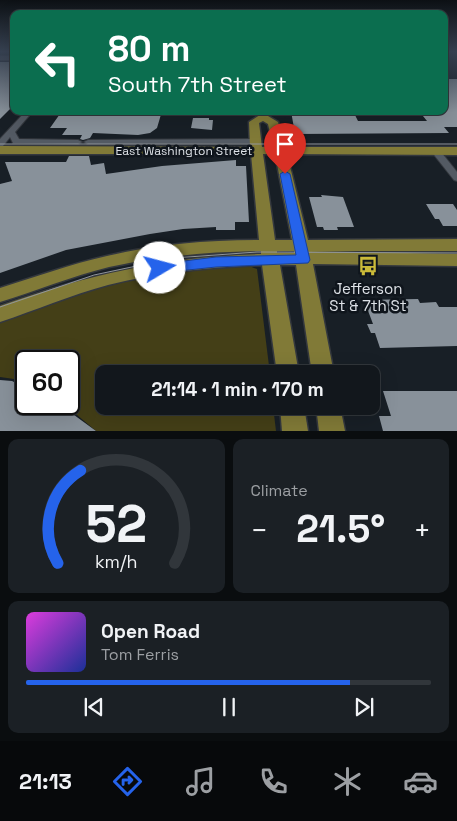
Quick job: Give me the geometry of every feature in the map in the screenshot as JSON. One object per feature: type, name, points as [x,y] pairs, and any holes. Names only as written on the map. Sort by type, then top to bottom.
[{"type":"main road","points":[[261,115],[254,122],[255,146],[287,365]]},
{"type":"main road","points":[[263,115],[273,122],[302,252],[322,365]]},
{"type":"main road","name":"East Washington Street","points":[[278,146],[457,141]]},
{"type":"main road","name":"East Washington Street","points":[[0,150],[255,146],[457,150]]},
{"type":"main road","points":[[0,295],[106,262],[159,252],[208,246],[269,252],[302,252],[457,245]]},
{"type":"main road","points":[[0,314],[66,291],[114,277],[269,252]]},
{"type":"main road","points":[[302,252],[457,260]]},
{"type":"main road","points":[[293,415],[295,431]]},
{"type":"main road","points":[[329,415],[332,431]]},
{"type":"street","points":[[0,144],[26,115]]},
{"type":"street","points":[[10,132],[16,141],[78,142]]},
{"type":"street","name":"East Washington Street","points":[[88,142],[255,146]]},
{"type":"street","points":[[434,150],[457,178]]},
{"type":"shaded area","points":[[249,266],[257,269],[269,365],[95,365],[95,415],[274,415],[276,431],[96,431],[77,415],[80,415],[80,350],[15,350],[15,380],[0,377],[0,319],[76,291],[174,269]]},
{"type":"building","points":[[0,72],[10,72],[10,109],[0,119]]},
{"type":"building","points":[[448,79],[457,79],[457,127],[444,127],[449,133],[295,134],[292,115],[355,115],[358,121],[427,121],[422,115],[448,115]]},
{"type":"building","points":[[59,115],[161,115],[157,128],[150,133],[138,135],[93,133],[90,138],[83,140],[80,139],[82,135],[62,135],[67,128],[50,128]]},
{"type":"building","points":[[193,118],[209,118],[209,120],[213,120],[212,130],[191,128]]},
{"type":"building","points":[[69,156],[89,156],[91,165],[104,163],[106,174],[162,166],[236,160],[236,166],[246,166],[249,222],[235,222],[235,230],[216,230],[216,227],[183,229],[66,250],[0,273],[0,184],[12,181],[5,162],[66,162]]},
{"type":"building","points":[[321,195],[343,197],[354,227],[337,227],[338,230],[324,230],[323,227],[317,227],[309,197],[322,197]]},
{"type":"building","points":[[426,204],[453,204],[457,210],[457,226],[443,226],[439,219],[435,219]]},
{"type":"building","points":[[418,299],[420,303],[436,302],[439,307],[457,307],[457,346],[380,348],[375,333],[371,333],[367,324],[373,324],[364,300]]},
{"type":"building","points":[[0,380],[15,382],[15,415],[74,415],[96,431],[0,431]]},
{"type":"building","points":[[383,391],[457,391],[457,431],[383,431],[379,416],[391,416]]},
{"type":"tram line","points":[[0,144],[457,144]]},
{"type":"tram line","points":[[0,307],[94,275],[174,258],[257,252],[457,253]]},
{"type":"place","name":"Jefferson St & 7th St","points":[[368,266]]},
{"type":"route","points":[[160,268],[216,262],[304,260],[285,174]]}]
